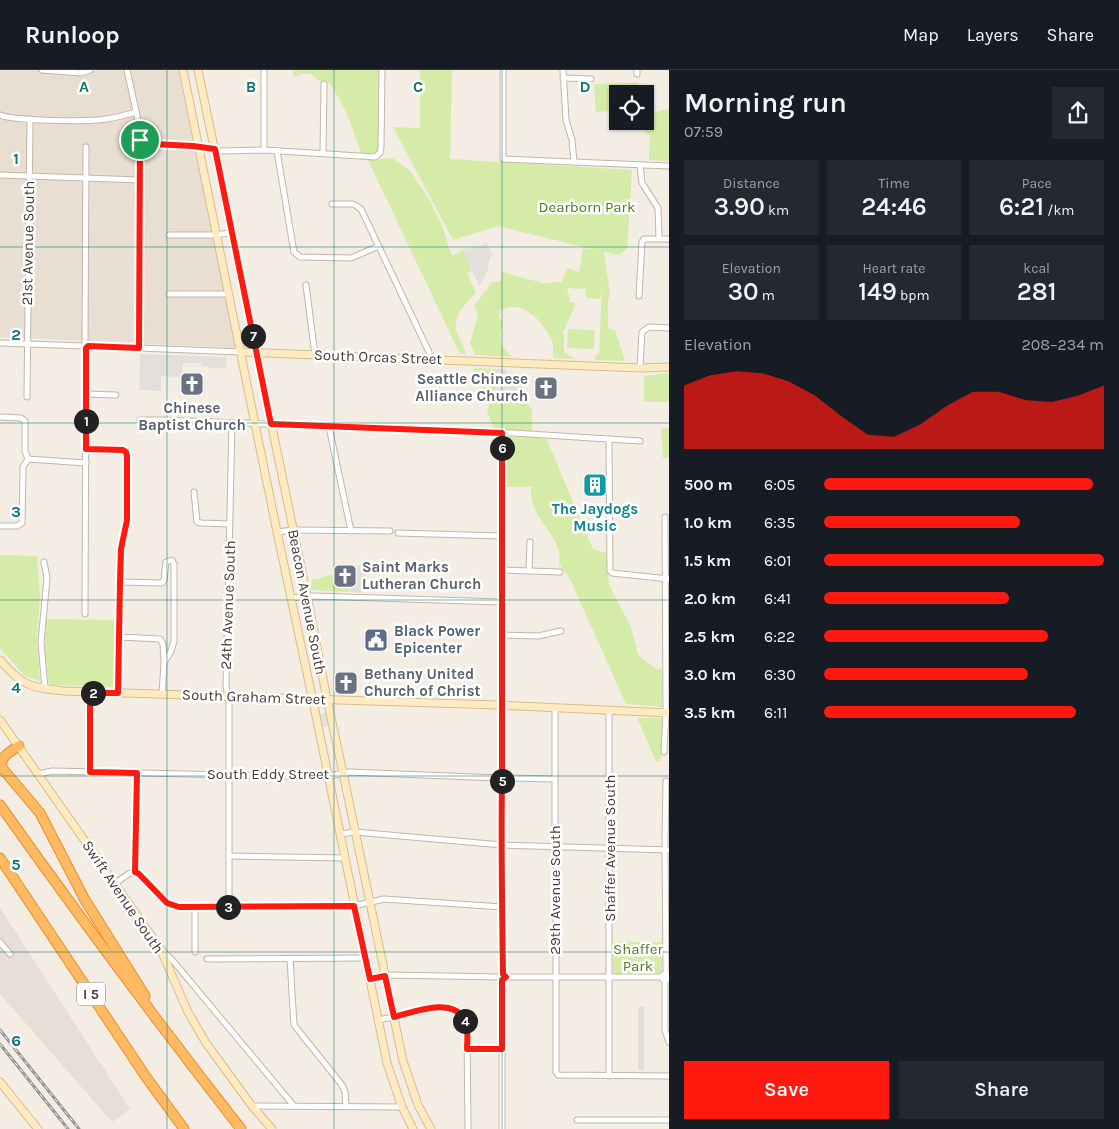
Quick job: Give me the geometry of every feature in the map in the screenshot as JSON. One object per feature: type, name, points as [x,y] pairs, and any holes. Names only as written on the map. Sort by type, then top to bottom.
[{"type":"highway","points":[[19,746],[3,757],[1,762],[2,768],[40,813],[84,900],[138,985],[166,1034]]},
{"type":"highway","name":"I 5","points":[[0,805],[66,899],[166,1034],[241,1129]]},
{"type":"highway","name":"I 5","points":[[0,858],[146,1077],[184,1129]]},
{"type":"main road","name":"Beacon Avenue South","points":[[183,70],[387,1063],[402,1107],[413,1129]]},
{"type":"main road","name":"Beacon Avenue South","points":[[198,70],[307,596],[326,699],[403,1061],[418,1105],[431,1129]]},
{"type":"main road","name":"South Orcas Street","points":[[241,352],[640,368],[669,367]]},
{"type":"main road","name":"South Graham Street","points":[[0,660],[17,679],[32,687],[90,693],[502,705],[667,713]]},
{"type":"main road","name":"Swift Avenue South","points":[[0,720],[160,948],[196,1028],[252,1106],[272,1129]]},
{"type":"main road","points":[[0,1082],[38,1129]]},
{"type":"street","points":[[42,70],[80,73],[90,70]]},
{"type":"street","points":[[127,70],[140,140],[139,348]]},
{"type":"street","points":[[264,70],[264,150]]},
{"type":"street","points":[[140,140],[153,144],[215,149],[377,156],[381,147],[382,70]]},
{"type":"street","points":[[503,70],[503,159],[669,166]]},
{"type":"street","points":[[563,70],[566,120],[572,140],[574,162]]},
{"type":"street","points":[[564,78],[591,79]]},
{"type":"street","points":[[323,153],[324,84]]},
{"type":"street","points":[[0,115],[30,119],[105,120],[136,112]]},
{"type":"street","name":"21st Avenue South","points":[[26,396],[30,119]]},
{"type":"street","points":[[85,614],[86,147]]},
{"type":"street","points":[[277,151],[296,255],[300,257],[351,258],[379,246]]},
{"type":"street","points":[[640,166],[642,183],[658,208],[659,238]]},
{"type":"street","points":[[0,175],[140,180]]},
{"type":"street","points":[[332,204],[357,205],[361,209],[429,352],[428,359]]},
{"type":"street","points":[[169,235],[216,235],[232,232]]},
{"type":"street","points":[[639,296],[642,242],[644,239],[669,239]]},
{"type":"street","points":[[306,285],[315,355]]},
{"type":"street","points":[[169,294],[229,294]]},
{"type":"street","points":[[640,368],[641,337],[645,329],[655,327],[669,328]]},
{"type":"street","name":"South Orcas Street","points":[[0,343],[241,352]]},
{"type":"street","points":[[86,394],[116,395]]},
{"type":"street","points":[[0,418],[23,419],[25,424],[25,454],[28,459]]},
{"type":"street","points":[[140,420],[502,433],[640,441]]},
{"type":"street","name":"24th Avenue South","points":[[229,907],[229,775],[226,662],[232,423]]},
{"type":"street","points":[[329,427],[351,531]]},
{"type":"street","points":[[502,433],[502,1129]]},
{"type":"street","points":[[609,440],[610,571],[612,574],[667,578]]},
{"type":"street","points":[[86,449],[123,450],[126,452],[127,520],[121,549],[118,693]]},
{"type":"street","points":[[28,459],[86,463]]},
{"type":"street","points":[[0,526],[21,525],[23,467],[28,459]]},
{"type":"street","points":[[194,492],[197,522],[230,524]]},
{"type":"street","points":[[664,752],[667,713],[665,517]]},
{"type":"street","points":[[277,532],[293,530],[390,532]]},
{"type":"street","points":[[398,533],[502,536]]},
{"type":"street","points":[[530,542],[530,571]]},
{"type":"street","points":[[120,582],[163,582],[166,562],[172,560],[175,576],[174,641],[164,663]]},
{"type":"street","points":[[44,562],[47,578],[41,642],[44,689]]},
{"type":"street","points":[[502,570],[560,572]]},
{"type":"street","points":[[290,598],[307,596],[502,602]]},
{"type":"street","points":[[502,635],[538,636],[560,631]]},
{"type":"street","points":[[119,637],[160,639],[163,644],[164,663],[162,694]]},
{"type":"street","points":[[90,693],[90,772]]},
{"type":"street","name":"29th Avenue South","points":[[556,708],[554,846],[556,1072],[558,1075],[609,1076]]},
{"type":"street","name":"Shaffer Avenue South","points":[[609,711],[609,1076]]},
{"type":"street","name":"South Eddy Street","points":[[38,774],[47,771],[329,776],[343,773],[555,779]]},
{"type":"street","points":[[135,872],[137,773]]},
{"type":"street","points":[[666,781],[665,1030],[669,1040]]},
{"type":"street","points":[[341,834],[354,832],[502,845],[667,850]]},
{"type":"street","points":[[229,856],[345,858]]},
{"type":"street","points":[[114,884],[130,873],[135,872],[167,903],[174,906],[354,906],[384,899],[502,908]]},
{"type":"street","points":[[195,907],[195,952]]},
{"type":"street","points":[[0,942],[10,954]]},
{"type":"street","points":[[160,948],[174,962],[294,1106]]},
{"type":"street","points":[[290,958],[294,1025],[342,1085],[345,1092],[346,1106]]},
{"type":"street","points":[[207,959],[365,958]]},
{"type":"street","points":[[370,979],[385,976],[666,977]]},
{"type":"street","points":[[378,1020],[439,1007],[449,1007],[458,1012],[466,1023],[468,1129]]},
{"type":"street","points":[[467,1049],[502,1049]]},
{"type":"street","points":[[609,1076],[669,1076]]},
{"type":"street","points":[[252,1106],[402,1107]]},
{"type":"street","points":[[578,1120],[669,1120]]},
{"type":"shaded area","points":[[0,70],[178,70],[239,348],[0,337]]},
{"type":"shaded area","points":[[486,242],[493,255],[490,258],[487,272],[479,286],[464,253],[466,249],[483,245]]},
{"type":"shaded area","points":[[140,354],[227,357],[226,368],[209,368],[209,366],[201,366],[201,363],[183,363],[182,377],[161,376],[161,391],[139,390]]},
{"type":"shaded area","points":[[495,369],[505,369],[510,373],[525,375],[524,383],[519,393],[508,393],[507,397],[497,399]]},
{"type":"shaded area","points":[[350,565],[366,566],[365,590],[362,590],[362,593],[350,592]]},
{"type":"shaded area","points":[[328,713],[331,725],[321,727],[319,714]]},
{"type":"shaded area","points":[[0,908],[130,1109],[112,1122],[0,994]]},
{"type":"shaded area","points":[[638,1007],[644,1007],[644,1070],[638,1070]]},
{"type":"green space","points":[[293,70],[380,70],[378,152],[362,155],[344,108],[328,82],[319,81],[312,74],[301,74],[293,77]]},
{"type":"green space","name":"Dearborn Park","points":[[420,70],[452,70],[450,159],[632,170],[627,249],[619,255],[604,252],[610,293],[608,301],[608,329],[615,330],[625,361],[595,360],[595,356],[599,353],[602,290],[600,299],[586,298],[586,289],[567,288],[570,301],[576,304],[562,334],[564,335],[564,352],[576,359],[553,358],[552,340],[542,324],[530,313],[515,307],[500,310],[499,317],[503,322],[500,334],[501,344],[512,357],[475,355],[470,343],[478,315],[474,306],[493,281],[499,282],[502,277],[501,272],[543,283],[561,282],[568,268],[579,272],[583,248],[600,251],[498,226],[453,240],[393,127],[420,128]]},
{"type":"green space","points":[[638,83],[639,85],[609,85],[609,111],[596,112],[594,84]]},
{"type":"green space","points":[[669,109],[669,161],[649,160],[650,136],[644,130],[654,130],[654,110],[656,113]]},
{"type":"green space","points":[[392,158],[409,170],[429,199],[443,228],[451,254],[454,255],[466,248],[464,253],[472,271],[467,273],[476,292],[459,313],[456,329],[466,354],[460,354],[368,160]]},
{"type":"green space","points":[[568,329],[595,330],[594,349],[567,348]]},
{"type":"green space","points":[[473,368],[495,369],[497,399],[521,395],[532,410],[532,433],[495,431],[487,411],[489,405]]},
{"type":"green space","points":[[669,373],[669,402],[644,402],[644,376]]},
{"type":"green space","points":[[669,428],[669,458],[663,458],[661,429]]},
{"type":"green space","points":[[506,437],[546,438],[593,549],[606,553],[609,585],[631,627],[638,655],[656,669],[662,670],[662,707],[626,704],[570,579],[559,564],[558,548],[555,541],[533,505],[531,487],[506,487]]},
{"type":"green space","points":[[0,555],[37,556],[40,597],[37,639],[40,681],[24,675],[0,648]]},
{"type":"green space","points":[[328,575],[340,575],[341,588],[349,589],[349,592],[311,590],[312,579]]},
{"type":"green space","points":[[45,619],[117,620],[114,687],[49,685],[45,655]]},
{"type":"green space","points":[[637,718],[662,718],[661,757],[659,761],[656,761]]},
{"type":"green space","name":"Shaffer Park","points":[[613,942],[662,942],[662,973],[613,974]]},
{"type":"railway","points":[[0,1030],[79,1129]]},
{"type":"railway","points":[[0,1044],[68,1129]]},
{"type":"place","name":"Chinese Baptist Church","points":[[192,384]]},
{"type":"place","name":"Seattle Chinese Alliance Church","points":[[546,388]]},
{"type":"place","name":"The Jaydogs Music","points":[[595,485]]},
{"type":"place","name":"Saint Marks Lutheran Church","points":[[345,576]]},
{"type":"place","name":"Black Power Epicenter","points":[[376,640]]},
{"type":"place","name":"Bethany United Church of Christ","points":[[346,683]]},
{"type":"route","points":[[140,140],[153,144],[215,149],[271,424],[502,433],[502,775],[504,779],[502,781],[502,908],[503,974],[506,977],[502,980],[502,1049],[467,1049],[466,1023],[458,1012],[449,1007],[439,1007],[394,1017],[385,976],[370,979],[354,906],[179,907],[167,903],[135,872],[137,773],[90,772],[90,693],[118,693],[121,549],[127,520],[127,454],[124,450],[86,449],[86,348],[88,346],[139,348],[140,140]]}]
